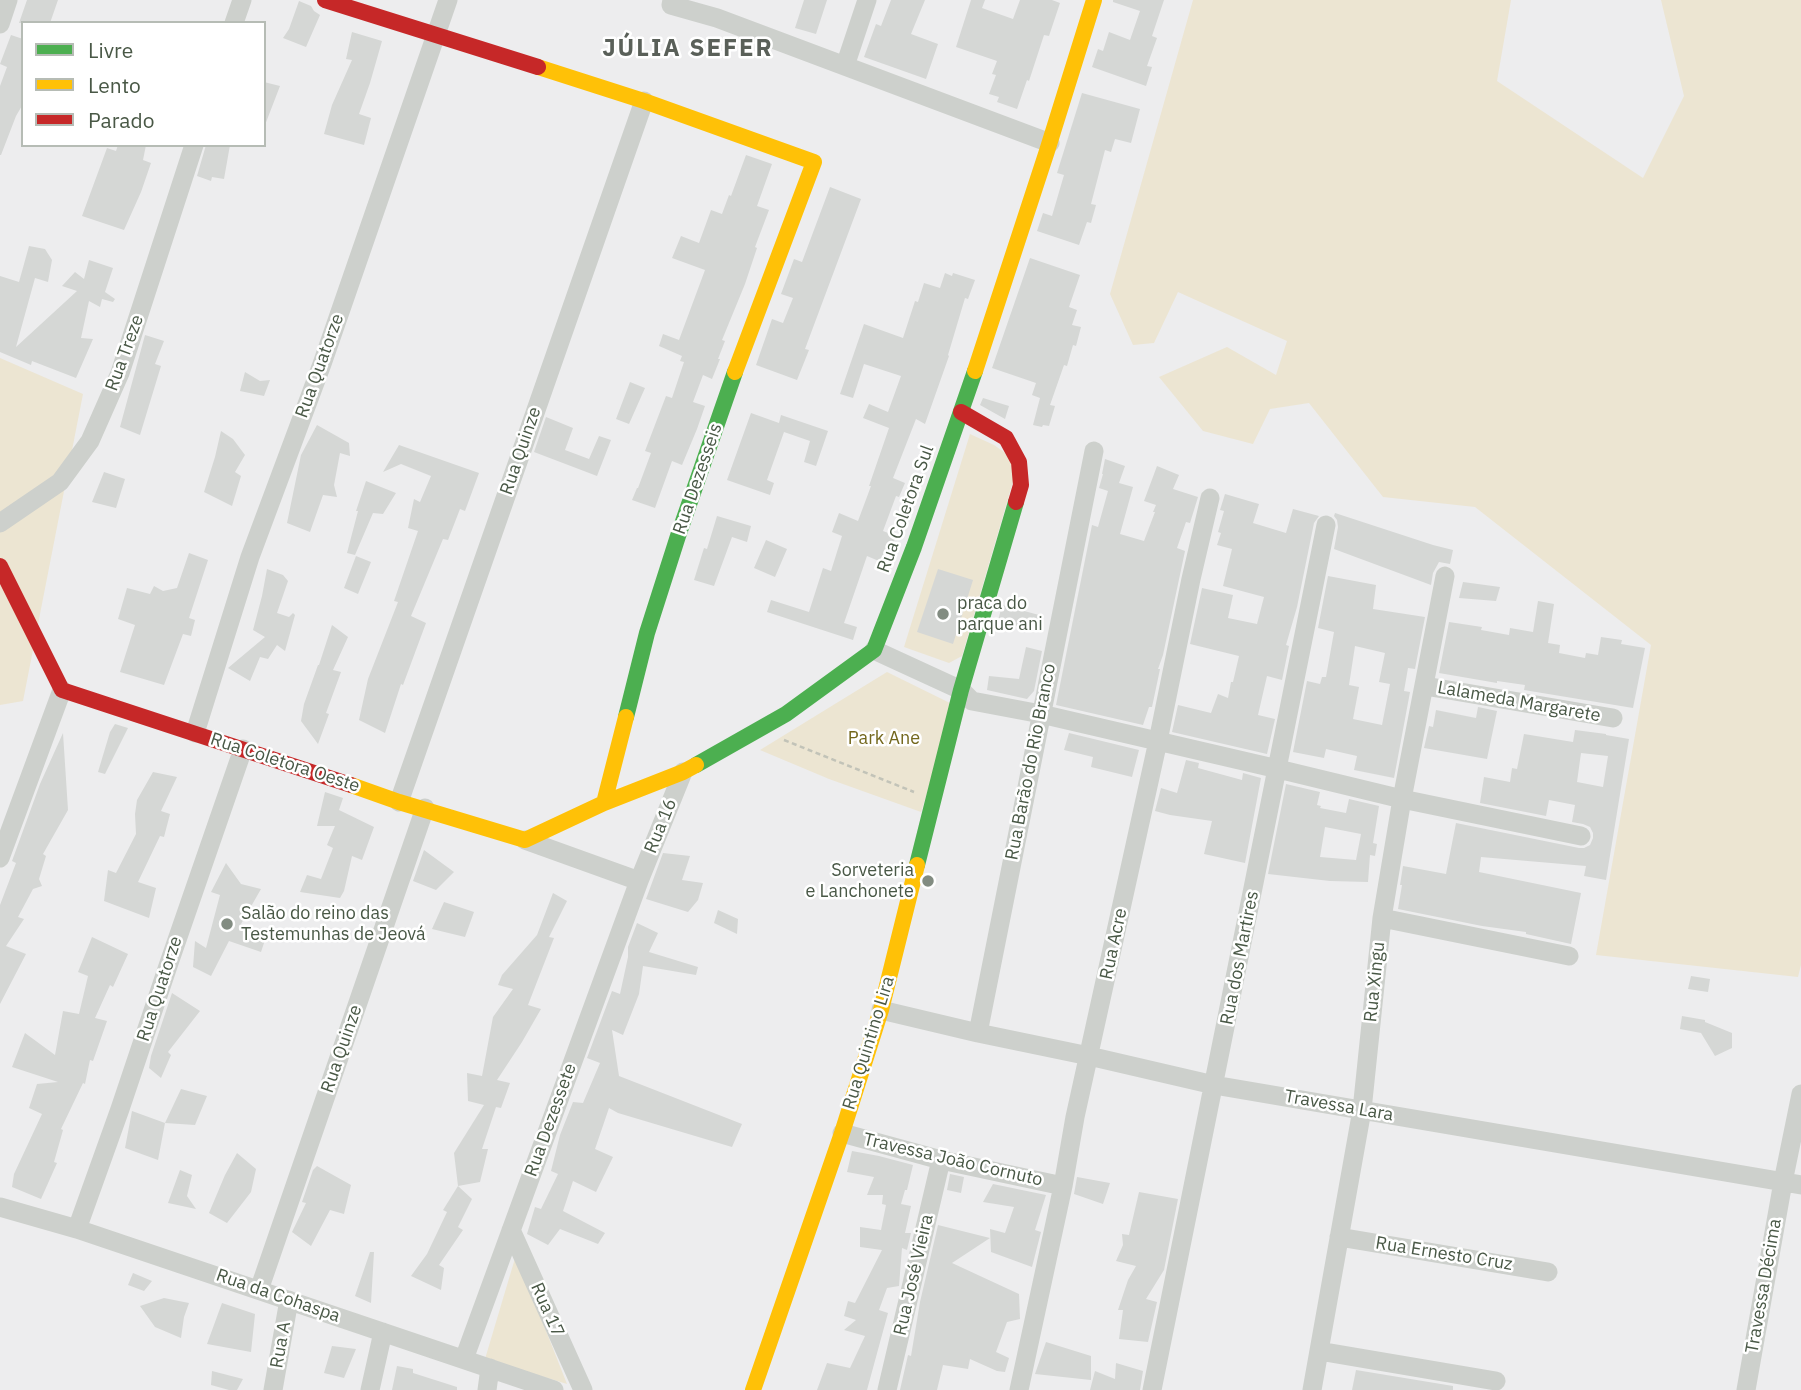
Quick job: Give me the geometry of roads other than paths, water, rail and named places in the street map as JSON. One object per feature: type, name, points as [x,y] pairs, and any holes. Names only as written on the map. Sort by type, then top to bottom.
[{"type":"street","points":[[0,24],[8,0]]},
{"type":"street","points":[[235,21],[242,0]]},
{"type":"street","points":[[325,0],[644,101]]},
{"type":"street","name":"Rua Quatorze","points":[[195,733],[250,557],[322,364],[448,0]]},
{"type":"street","points":[[845,66],[867,0]]},
{"type":"street","name":"Rua Coletora Sul","points":[[874,650],[914,547],[961,412],[1094,0]]},
{"type":"street","points":[[671,2],[1050,143]]},
{"type":"street","name":"Rua Dezesseis","points":[[604,803],[647,633],[678,536],[723,404],[814,162],[644,101]]},
{"type":"street","name":"Rua Quinze","points":[[399,802],[644,101]]},
{"type":"street","name":"Rua Treze","points":[[0,523],[60,482],[90,441],[120,373],[193,147]]},
{"type":"street","name":"Rua Quintino Lira","points":[[753,1390],[842,1133],[881,1010],[961,690],[1021,485],[1019,462],[1006,438],[961,412]]},
{"type":"street","name":"Rua Barão do Rio Branco","points":[[978,1033],[1094,451]]},
{"type":"street","name":"Rua Acre","points":[[1019,1390],[1063,1186],[1075,1117],[1210,498]]},
{"type":"street","name":"Rua dos Martires","points":[[1152,1390],[1326,525]]},
{"type":"street","points":[[0,566],[62,690],[0,858]]},
{"type":"street","name":"Rua Xingu","points":[[1312,1390],[1362,1110],[1381,918],[1445,576]]},
{"type":"street","points":[[525,840],[604,803],[683,772],[786,714],[874,650],[961,690],[972,701],[1041,714],[1402,799],[1581,836]]},
{"type":"street","name":"Lalameda Margarete","points":[[1425,686],[1613,718]]},
{"type":"street","name":"Rua Coletora Oeste","points":[[62,690],[399,802],[525,840],[639,881]]},
{"type":"street","name":"Rua Quatorze","points":[[77,1229],[243,749]]},
{"type":"street","name":"Rua 16","points":[[639,881],[683,772]]},
{"type":"street","name":"Rua Quinze","points":[[260,1290],[425,808]]},
{"type":"street","name":"Rua Dezessete","points":[[464,1359],[639,881]]},
{"type":"street","points":[[1381,918],[1569,956]]},
{"type":"street","name":"Travessa Lara","points":[[881,1010],[1214,1085],[1792,1184]]},
{"type":"street","name":"Travessa Décima","points":[[1746,1390],[1792,1184],[1801,1094]]},
{"type":"street","name":"Travessa João Cornuto","points":[[842,1133],[942,1160],[1063,1186]]},
{"type":"street","name":"Rua José Vieira","points":[[887,1390],[942,1160]]},
{"type":"street","name":"Rua da Cohaspa","points":[[0,1207],[77,1229],[554,1390]]},
{"type":"street","name":"Rua 17","points":[[511,1230],[583,1390]]},
{"type":"street","name":"Rua Ernesto Cruz","points":[[1339,1237],[1548,1272]]},
{"type":"street","name":"Rua A","points":[[273,1390],[289,1300]]},
{"type":"street","points":[[370,1390],[383,1332]]},
{"type":"street","points":[[1319,1351],[1496,1381]]},
{"type":"street","points":[[487,1390],[490,1368]]},
{"type":"place","name":"praca do parque ani","points":[[943,614]]},
{"type":"place","name":"Sorveteria e Lanchonete","points":[[928,881]]},
{"type":"place","name":"Salão do reino das Testemunhas de Jeová","points":[[227,924]]},
{"type":"district","name":"JÚLIA SEFER","points":[[688,49]]},
{"type":"park label","name":"Park Ane","points":[[884,739]]}]
